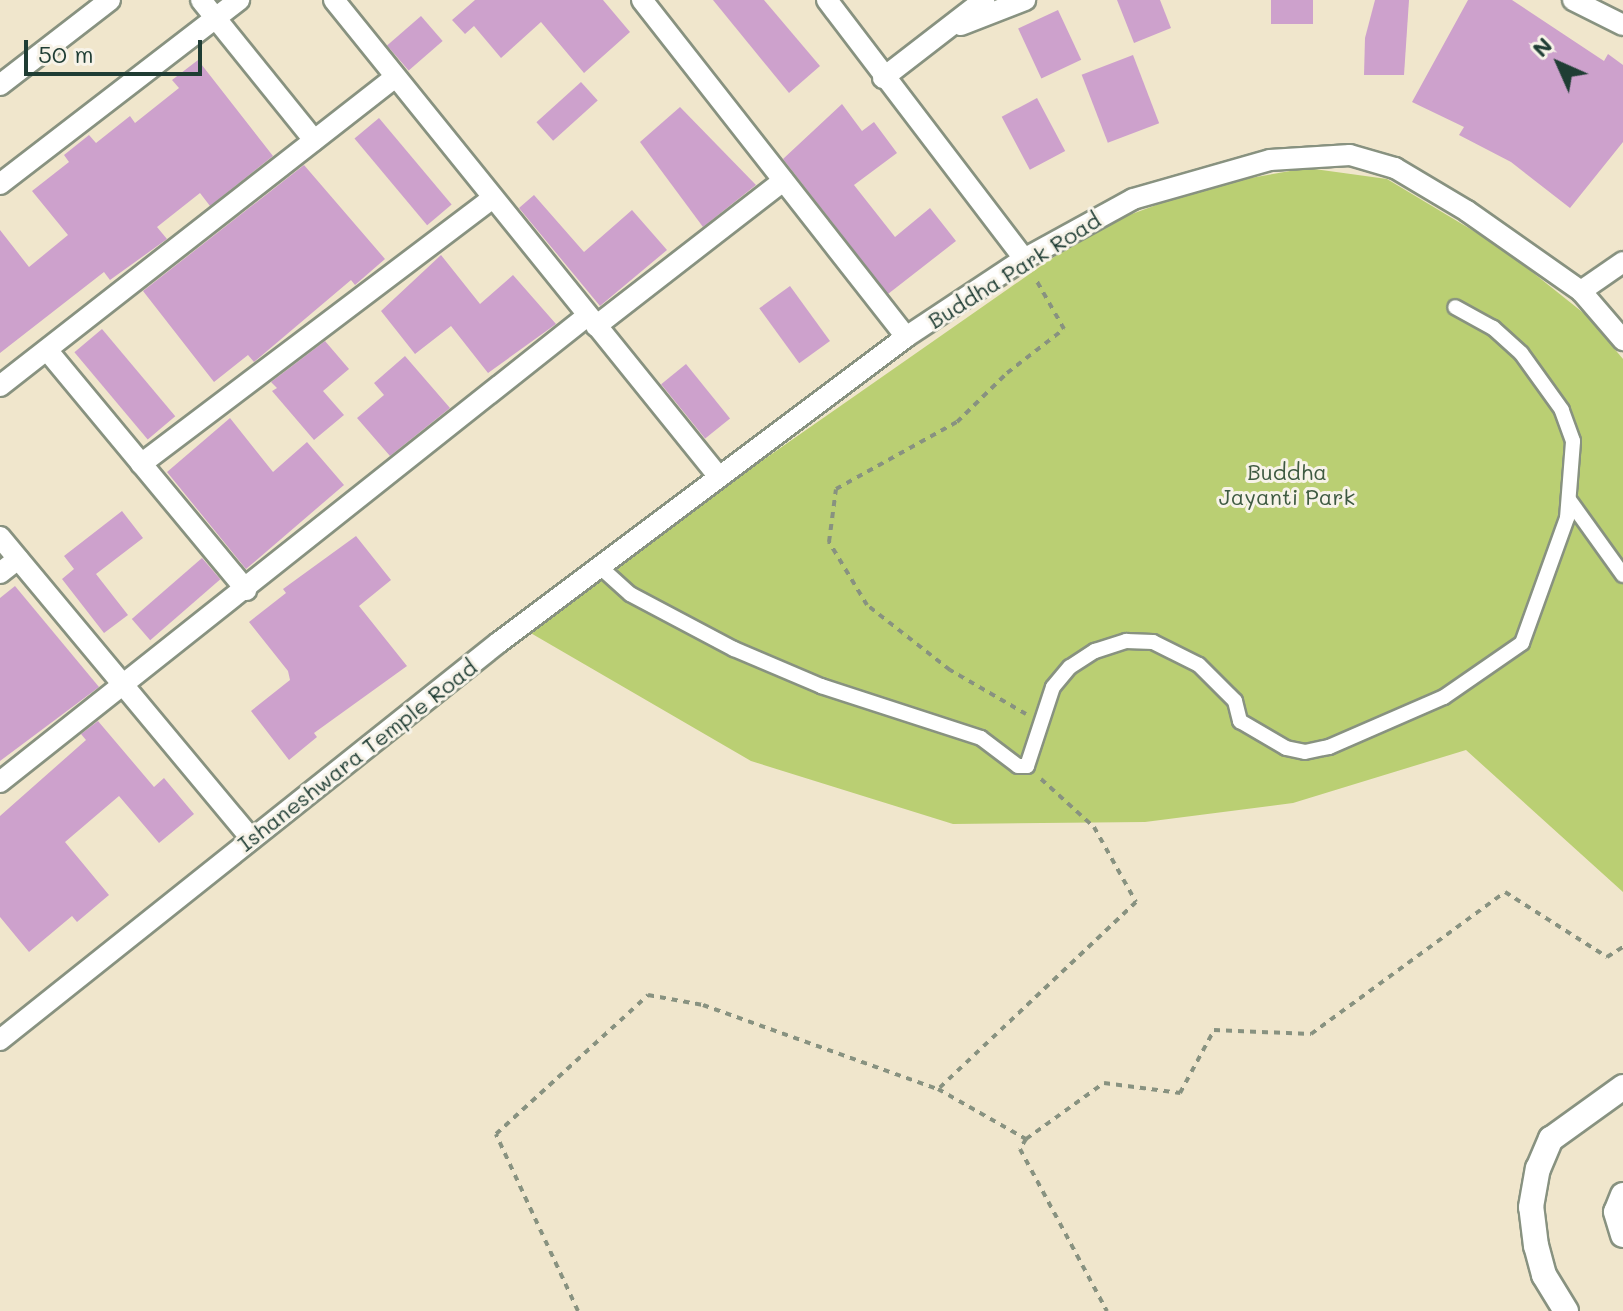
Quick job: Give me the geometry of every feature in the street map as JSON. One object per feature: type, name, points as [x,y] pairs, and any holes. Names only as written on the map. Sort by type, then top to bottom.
[{"type":"street","points":[[0,85],[110,0]]},
{"type":"street","points":[[201,0],[314,140]]},
{"type":"street","points":[[0,184],[239,0]]},
{"type":"street","points":[[334,0],[491,199],[719,477]]},
{"type":"street","points":[[642,0],[906,337]]},
{"type":"street","points":[[827,0],[883,78],[1024,259]]},
{"type":"street","points":[[883,78],[984,0]]},
{"type":"street","points":[[939,34],[1025,0]]},
{"type":"street","points":[[1573,0],[1623,25]]},
{"type":"street","points":[[0,386],[394,78]]},
{"type":"street","name":"Buddha Park Road","points":[[719,477],[906,337],[1024,259],[1133,199],[1212,173],[1270,160],[1350,155],[1395,168],[1581,291],[1623,340]]},
{"type":"street","points":[[0,782],[592,321],[783,181]]},
{"type":"street","points":[[141,464],[491,199]]},
{"type":"street","points":[[1581,291],[1623,262]]},
{"type":"street","points":[[599,566],[630,594],[734,649],[821,686],[981,738],[1003,759],[1027,766],[1053,687],[1070,667],[1095,651],[1126,641],[1153,642],[1199,665],[1235,701],[1240,721],[1286,748],[1317,750],[1444,697],[1522,643],[1570,501],[1573,441],[1562,410],[1521,353],[1493,328],[1455,307]]},
{"type":"street","points":[[47,350],[246,590]]},
{"type":"street","name":"Ishaneshwara Temple Road","points":[[0,1040],[599,566],[719,477]]},
{"type":"street","points":[[1570,501],[1623,575]]},
{"type":"street","points":[[0,537],[252,839]]},
{"type":"street","points":[[0,573],[18,559]]},
{"type":"street","points":[[1566,1311],[1544,1275],[1536,1246],[1531,1207],[1538,1169],[1551,1139],[1623,1087]]},
{"type":"street","points":[[1623,1195],[1616,1212],[1623,1235]]},
{"type":"path","points":[[1024,259],[1064,329],[1007,373],[957,422],[836,489],[829,542],[867,605],[950,670],[1040,723]]},
{"type":"path","points":[[938,1089],[1136,902],[1094,827],[1027,766]]},
{"type":"path","points":[[1107,1311],[1020,1149],[1026,1139],[1104,1083],[1180,1093],[1214,1030],[1311,1034],[1505,892],[1607,957],[1623,947]]},
{"type":"path","points":[[578,1311],[496,1134],[648,995],[703,1005],[938,1089],[1026,1139]]},
{"type":"green space","name":"Buddha Jayanti Park","points":[[1307,168],[1387,179],[1502,248],[1586,315],[1623,359],[1623,892],[1466,750],[1293,803],[1145,822],[953,824],[751,761],[522,628],[1097,227],[1210,185]]},
{"type":"building","points":[[475,0],[603,0],[630,32],[584,73],[541,22],[501,58],[474,26],[465,34],[452,20]]},
{"type":"building","points":[[713,0],[764,0],[820,66],[789,93]]},
{"type":"building","points":[[1117,0],[1160,0],[1171,28],[1134,43]]},
{"type":"building","points":[[1271,0],[1313,0],[1313,24],[1271,24]]},
{"type":"building","points":[[1375,0],[1409,0],[1404,75],[1364,75],[1365,38]]},
{"type":"building","points":[[1468,0],[1512,0],[1604,61],[1608,54],[1623,65],[1623,142],[1570,208],[1511,162],[1459,135],[1464,127],[1412,102]]},
{"type":"building","points":[[1058,10],[1081,60],[1041,78],[1018,29]]},
{"type":"building","points":[[421,16],[443,41],[409,70],[387,46]]},
{"type":"building","points":[[1133,55],[1159,123],[1108,143],[1082,75]]},
{"type":"building","points":[[198,60],[273,156],[210,206],[200,193],[157,227],[167,239],[110,280],[104,272],[0,353],[0,230],[29,267],[68,235],[32,191],[69,162],[64,155],[89,135],[96,143],[130,116],[135,123],[179,88],[172,80]]},
{"type":"building","points":[[581,82],[598,101],[553,141],[536,122]]},
{"type":"building","points":[[1037,98],[1065,151],[1030,170],[1002,117]]},
{"type":"building","points":[[842,104],[862,131],[874,122],[897,153],[854,185],[895,237],[930,208],[956,241],[888,294],[783,159]]},
{"type":"building","points":[[680,107],[756,185],[703,227],[640,142]]},
{"type":"building","points":[[379,118],[452,205],[427,225],[354,139]]},
{"type":"building","points":[[304,165],[385,259],[355,285],[351,280],[254,362],[248,355],[214,382],[143,291]]},
{"type":"building","points":[[534,195],[584,252],[632,210],[667,250],[600,306],[519,208]]},
{"type":"building","points":[[441,255],[480,304],[513,275],[556,324],[488,373],[451,326],[415,354],[381,311]]},
{"type":"building","points":[[790,286],[830,341],[799,363],[759,308]]},
{"type":"building","points":[[102,329],[175,416],[148,439],[74,352]]},
{"type":"building","points":[[325,341],[349,369],[323,391],[344,415],[314,440],[272,391],[277,388],[271,382]]},
{"type":"building","points":[[405,356],[450,408],[390,456],[357,418],[384,395],[374,383]]},
{"type":"building","points":[[686,364],[730,418],[705,439],[661,384]]},
{"type":"building","points":[[230,418],[273,472],[307,442],[344,485],[246,569],[167,472]]},
{"type":"building","points":[[122,511],[143,538],[96,574],[128,615],[104,633],[62,579],[74,569],[64,556]]},
{"type":"building","points":[[356,536],[391,580],[359,606],[407,666],[314,733],[317,737],[289,760],[251,711],[290,680],[288,671],[249,622],[286,593],[283,589]]},
{"type":"building","points":[[202,558],[220,579],[150,640],[132,619]]},
{"type":"building","points":[[15,586],[99,687],[0,761],[0,598]]},
{"type":"building","points":[[98,721],[154,787],[164,778],[194,814],[159,843],[119,796],[65,842],[109,895],[77,922],[72,916],[29,952],[0,917],[0,816],[86,740],[81,734]]}]
